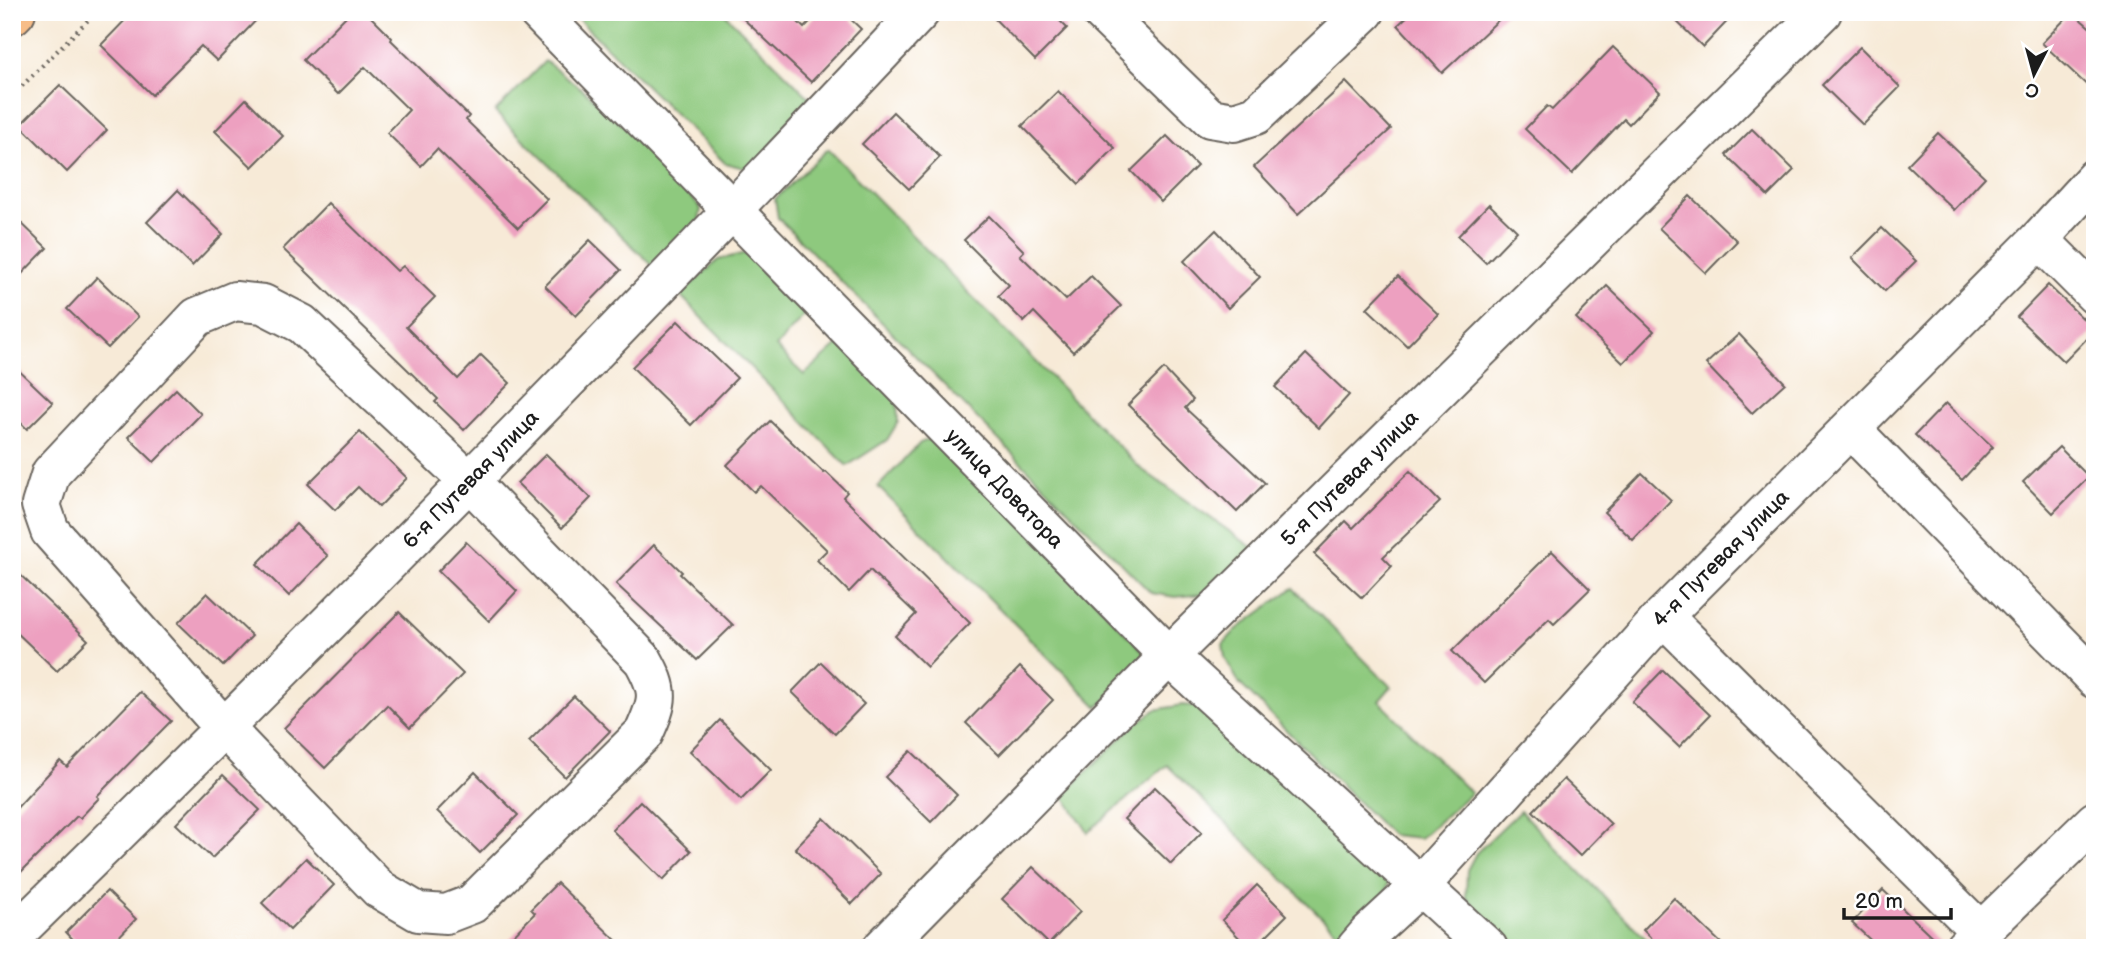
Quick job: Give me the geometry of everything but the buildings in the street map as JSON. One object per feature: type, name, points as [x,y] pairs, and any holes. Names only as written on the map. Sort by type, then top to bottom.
[{"type":"main road","points":[[12,16],[16,12]]},
{"type":"street","name":"улица Доватора","points":[[538,12],[1169,656],[1488,948]]},
{"type":"street","name":"6-я Путевая улица","points":[[12,939],[225,729],[469,481],[733,211],[920,12]]},
{"type":"street","points":[[1101,12],[1210,118],[1234,122],[1256,114],[1365,12]]},
{"type":"street","name":"5-я Путевая улица","points":[[882,948],[1169,656],[1822,12]]},
{"type":"street","name":"4-я Путевая улица","points":[[1356,948],[1420,886],[1663,616],[2039,239],[2095,178]]},
{"type":"street","points":[[2039,239],[2095,295]]},
{"type":"street","points":[[235,301],[264,304],[302,324],[469,481],[643,660],[656,683],[656,707],[644,733],[472,904],[446,914],[418,912],[379,889],[225,729],[50,531],[41,505],[51,473],[197,317],[235,301]]},
{"type":"street","points":[[1851,429],[2095,680]]},
{"type":"street","points":[[1663,616],[1972,939],[2095,821]]},
{"type":"street","points":[[12,939],[19,948]]},
{"type":"path","points":[[12,96],[96,12]]},
{"type":"green space","points":[[571,12],[723,12],[814,102],[751,170],[725,163]]},
{"type":"green space","points":[[545,61],[635,135],[701,208],[699,221],[654,267],[495,112]]},
{"type":"green space","points":[[828,149],[1140,468],[1253,548],[1213,593],[1175,597],[1151,593],[778,218],[775,199]]},
{"type":"green space","points":[[745,253],[807,312],[776,347],[804,375],[839,344],[897,400],[898,422],[887,440],[847,466],[680,295],[718,260]]},
{"type":"green space","points":[[937,436],[1144,652],[1138,670],[1098,707],[878,487],[920,443]]},
{"type":"green space","points":[[1293,588],[1391,687],[1379,701],[1471,793],[1420,838],[1391,835],[1239,683],[1225,658],[1223,644],[1236,630]]},
{"type":"green space","points":[[1182,705],[1209,707],[1389,880],[1385,897],[1342,937],[1167,765],[1088,832],[1063,795],[1134,725],[1155,710]]},
{"type":"green space","points":[[1520,811],[1655,948],[1514,948],[1466,897],[1467,870],[1476,853]]}]
